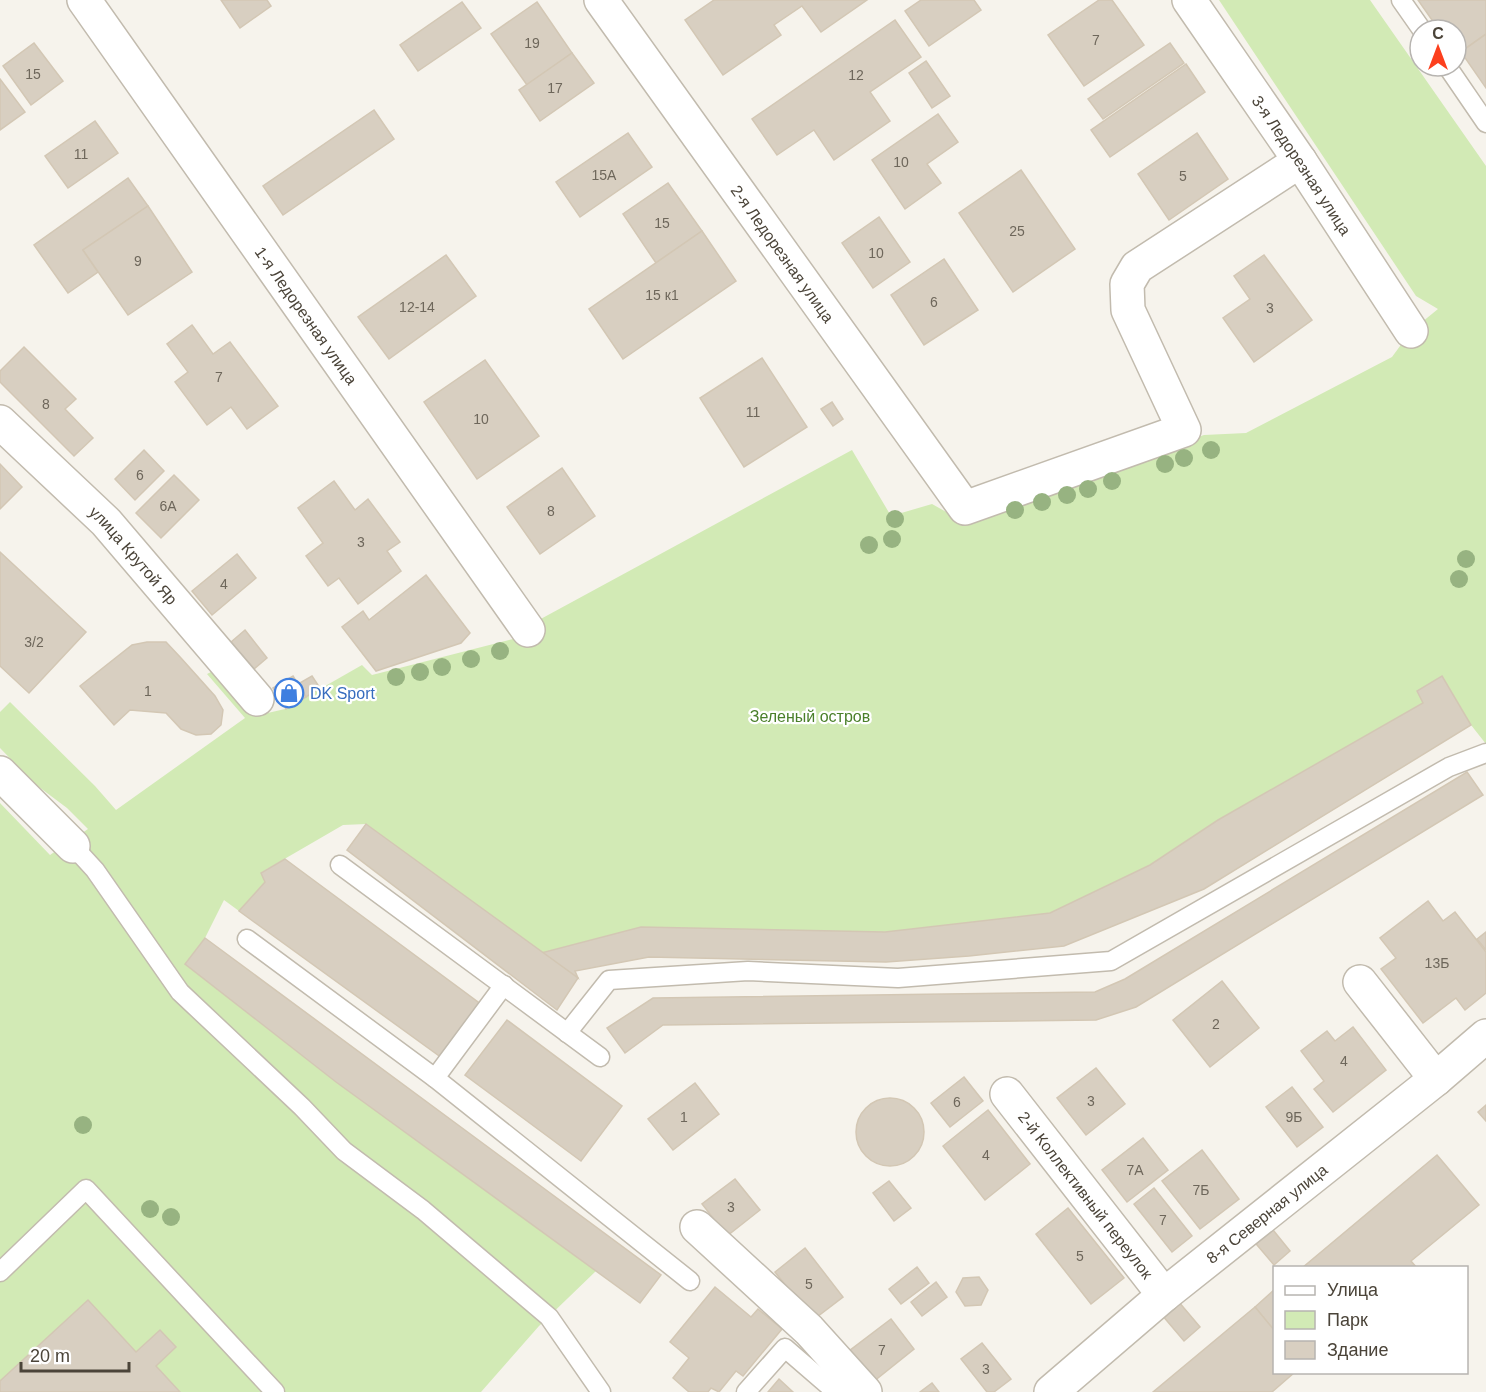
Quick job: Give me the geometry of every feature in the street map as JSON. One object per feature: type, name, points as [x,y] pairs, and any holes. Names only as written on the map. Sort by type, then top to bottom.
[{"type":"street","name":"1-я Ледорезная улица","points":[[84,0],[528,630]]},
{"type":"street","name":"2-я Ледорезная улица","points":[[601,0],[965,508],[1184,430],[1128,310],[1127,284],[1137,267],[1299,161]]},
{"type":"street","name":"3-я Ледорезная улица","points":[[1189,0],[1411,331]]},
{"type":"street","name":"улица Крутой Яр","points":[[0,422],[106,522],[257,699]]},
{"type":"street","points":[[0,773],[73,846]]},
{"type":"street","points":[[1360,982],[1436,1079]]},
{"type":"street","name":"8-я Северная улица","points":[[1051,1392],[1164,1295],[1436,1079],[1486,1036]]},
{"type":"street","name":"2-й Коллективный переулок","points":[[1007,1094],[1164,1295]]},
{"type":"street","points":[[697,1227],[809,1330],[865,1392]]},
{"type":"lane","points":[[1401,0],[1414,18]]},
{"type":"lane","points":[[1455,78],[1486,123]]},
{"type":"lane","points":[[567,1033],[609,980],[748,971],[898,978],[1111,961],[1449,767],[1486,753]]},
{"type":"lane","points":[[73,846],[95,870],[180,992],[302,1107],[344,1151],[423,1210],[549,1317],[601,1392]]},
{"type":"lane","points":[[340,865],[600,1057]]},
{"type":"lane","points":[[247,939],[435,1078],[690,1281]]},
{"type":"lane","points":[[435,1078],[504,986]]},
{"type":"lane","points":[[0,1272],[86,1189],[275,1392]]},
{"type":"lane","points":[[746,1392],[785,1348],[836,1392]]},
{"type":"green space","name":"Зеленый остров","points":[[1219,0],[1370,0],[1408,54],[1408,78],[1425,78],[1486,166],[1486,744],[1471,725],[1442,676],[1417,691],[1423,703],[1218,820],[1150,865],[1050,913],[885,932],[641,927],[541,953],[366,824],[343,825],[262,872],[265,882],[239,911],[224,900],[205,938],[185,964],[336,1082],[596,1271],[539,1326],[481,1392],[0,1392],[0,803],[50,855],[88,829],[67,808],[35,784],[0,748],[0,712],[10,702],[95,786],[116,810],[245,718],[207,674],[221,667],[259,715],[285,709],[362,665],[372,675],[513,639],[537,621],[852,450],[891,516],[932,504],[957,518],[1204,435],[1246,433],[1392,357],[1411,331],[1438,309],[1416,296]]},
{"type":"building","points":[[221,0],[267,0],[271,6],[240,28]]},
{"type":"building","points":[[714,0],[867,0],[821,32],[802,6],[774,25],[781,35],[723,75],[685,20]]},
{"type":"building","points":[[921,0],[974,0],[981,10],[929,46],[905,11]]},
{"type":"building","points":[[1099,0],[1112,0],[1144,45],[1084,86],[1048,35]]},
{"type":"building","points":[[1418,0],[1486,0],[1486,34],[1468,47],[1468,18],[1431,18]]},
{"type":"building","points":[[462,2],[481,28],[418,71],[400,45]]},
{"type":"building","points":[[537,2],[572,53],[527,85],[491,34]]},
{"type":"building","points":[[895,20],[921,57],[870,92],[890,121],[834,160],[814,130],[777,155],[752,119]]},
{"type":"building","points":[[1486,34],[1486,88],[1468,62],[1468,47]]},
{"type":"building","points":[[34,43],[63,81],[31,105],[3,66]]},
{"type":"building","points":[[1170,43],[1184,63],[1103,119],[1088,99]]},
{"type":"building","points":[[572,53],[594,83],[540,121],[519,90]]},
{"type":"building","points":[[926,61],[950,96],[932,108],[909,73]]},
{"type":"building","points":[[1186,64],[1205,92],[1110,157],[1091,130]]},
{"type":"building","points":[[0,79],[25,112],[0,130]]},
{"type":"building","points":[[374,110],[394,139],[283,215],[263,186]]},
{"type":"building","points":[[938,114],[958,142],[927,164],[941,183],[905,209],[872,160]]},
{"type":"building","points":[[95,121],[118,153],[68,188],[45,156]]},
{"type":"building","points":[[628,133],[652,167],[580,217],[556,182]]},
{"type":"building","points":[[1197,133],[1228,179],[1169,220],[1138,174]]},
{"type":"building","points":[[1021,170],[1075,249],[1013,292],[959,213]]},
{"type":"building","points":[[128,178],[148,206],[83,250],[98,272],[68,293],[34,245]]},
{"type":"building","points":[[668,183],[702,231],[656,263],[623,214]]},
{"type":"building","points":[[148,206],[192,272],[128,315],[83,250]]},
{"type":"building","points":[[879,217],[910,262],[873,288],[842,243]]},
{"type":"building","points":[[702,231],[736,281],[623,359],[589,309]]},
{"type":"building","points":[[446,255],[476,296],[389,359],[358,317]]},
{"type":"building","points":[[1264,255],[1312,320],[1254,362],[1223,318],[1250,299],[1234,276]]},
{"type":"building","points":[[944,259],[978,310],[924,345],[891,295]]},
{"type":"building","points":[[192,325],[213,354],[230,342],[278,406],[247,429],[231,407],[207,425],[175,382],[188,372],[167,344]]},
{"type":"building","points":[[24,347],[76,399],[65,409],[93,438],[74,456],[0,382],[0,371]]},
{"type":"building","points":[[762,358],[807,427],[744,467],[700,398]]},
{"type":"building","points":[[485,360],[539,436],[477,479],[424,402]]},
{"type":"building","points":[[832,402],[843,419],[833,426],[821,409]]},
{"type":"building","points":[[144,450],[164,471],[135,500],[115,479]]},
{"type":"building","points":[[0,464],[22,487],[0,509]]},
{"type":"building","points":[[562,468],[595,516],[540,554],[507,507]]},
{"type":"building","points":[[174,475],[199,500],[161,538],[136,513]]},
{"type":"building","points":[[334,481],[355,510],[368,499],[400,542],[387,551],[401,571],[358,604],[339,578],[328,586],[306,556],[323,543],[298,508]]},
{"type":"building","points":[[0,552],[86,632],[29,693],[0,666]]},
{"type":"building","points":[[237,554],[256,578],[212,615],[192,591]]},
{"type":"building","points":[[426,575],[470,633],[461,643],[376,671],[342,627],[363,611],[369,620]]},
{"type":"building","points":[[245,630],[267,658],[254,669],[231,642]]},
{"type":"building","points":[[166,642],[215,696],[223,710],[221,725],[211,734],[196,735],[181,729],[166,713],[130,710],[114,725],[80,686],[132,645]]},
{"type":"building","name":"DK Sport","points":[[293,676],[306,697],[286,709],[273,688]]},
{"type":"building","points":[[312,676],[320,688],[306,697],[298,684]]},
{"type":"building","points":[[1442,676],[1471,725],[1204,889],[1064,946],[886,962],[649,957],[575,971],[578,978],[541,953],[641,927],[885,932],[1050,913],[1150,865],[1218,820],[1423,703],[1417,691]]},
{"type":"building","points":[[1467,772],[1483,795],[1136,1007],[1096,1020],[663,1025],[625,1053],[607,1028],[653,998],[1095,992],[1125,979]]},
{"type":"building","points":[[366,824],[578,978],[557,1010],[347,850]]},
{"type":"building","points":[[285,859],[482,1005],[442,1058],[239,911],[265,882],[261,873]]},
{"type":"building","points":[[1428,901],[1443,921],[1455,912],[1486,952],[1486,993],[1465,1010],[1456,998],[1423,1023],[1381,969],[1396,958],[1380,938]]},
{"type":"building","points":[[1486,932],[1486,950],[1477,939]]},
{"type":"building","points":[[205,938],[661,1275],[640,1303],[336,1082],[185,964]]},
{"type":"building","points":[[1222,981],[1259,1028],[1210,1067],[1173,1020]]},
{"type":"building","points":[[507,1020],[622,1106],[581,1161],[465,1075]]},
{"type":"building","points":[[1353,1027],[1386,1070],[1333,1112],[1314,1089],[1324,1081],[1301,1051],[1327,1031],[1335,1041]]},
{"type":"building","points":[[1096,1068],[1125,1104],[1086,1135],[1057,1098]]},
{"type":"building","points":[[964,1077],[983,1101],[950,1127],[931,1103]]},
{"type":"building","points":[[695,1083],[719,1114],[673,1150],[648,1119]]},
{"type":"building","points":[[1292,1087],[1323,1127],[1297,1147],[1266,1107]]},
{"type":"building","points":[[890,1098],[903,1101],[914,1108],[921,1119],[924,1132],[921,1145],[914,1156],[903,1163],[890,1166],[877,1163],[866,1156],[859,1145],[856,1132],[859,1119],[866,1108],[877,1101]]},
{"type":"building","points":[[1486,1105],[1486,1121],[1478,1112]]},
{"type":"building","points":[[988,1110],[1030,1164],[985,1200],[943,1146]]},
{"type":"building","points":[[1143,1138],[1168,1170],[1127,1202],[1102,1170]]},
{"type":"building","points":[[1202,1150],[1239,1199],[1200,1229],[1162,1181]]},
{"type":"building","points":[[1437,1155],[1479,1205],[1411,1261],[1415,1266],[1304,1266]]},
{"type":"building","points":[[735,1179],[760,1210],[727,1236],[702,1204]]},
{"type":"building","points":[[889,1181],[911,1208],[894,1221],[873,1193]]},
{"type":"building","points":[[1154,1188],[1192,1236],[1172,1252],[1134,1204]]},
{"type":"building","points":[[1068,1208],[1124,1278],[1091,1304],[1036,1234]]},
{"type":"building","points":[[1269,1225],[1290,1251],[1274,1265],[1252,1239]]},
{"type":"building","points":[[805,1248],[843,1297],[813,1320],[775,1272]]},
{"type":"building","points":[[917,1267],[929,1283],[901,1304],[889,1289]]},
{"type":"building","points":[[979,1277],[988,1290],[981,1305],[965,1306],[956,1292],[963,1278]]},
{"type":"building","points":[[936,1282],[947,1297],[922,1316],[911,1302]]},
{"type":"building","points":[[715,1287],[751,1317],[758,1309],[782,1329],[743,1376],[736,1371],[719,1392],[711,1388],[708,1392],[689,1392],[673,1378],[689,1358],[670,1342]]},
{"type":"building","points":[[1273,1291],[1273,1329],[1255,1307]]},
{"type":"building","points":[[88,1300],[136,1352],[160,1330],[176,1347],[156,1366],[180,1392],[0,1392],[0,1381]]},
{"type":"building","points":[[1178,1301],[1200,1327],[1184,1341],[1162,1315]]},
{"type":"building","points":[[1255,1307],[1273,1329],[1273,1374],[1293,1374],[1272,1392],[1153,1392]]},
{"type":"building","points":[[891,1319],[914,1349],[873,1382],[849,1351]]},
{"type":"building","points":[[982,1343],[1011,1379],[994,1392],[987,1392],[961,1359]]},
{"type":"building","points":[[779,1379],[793,1392],[768,1392]]},
{"type":"building","points":[[932,1383],[939,1392],[920,1392]]},
{"type":"place","name":"DK Sport","points":[[289,693]]}]
